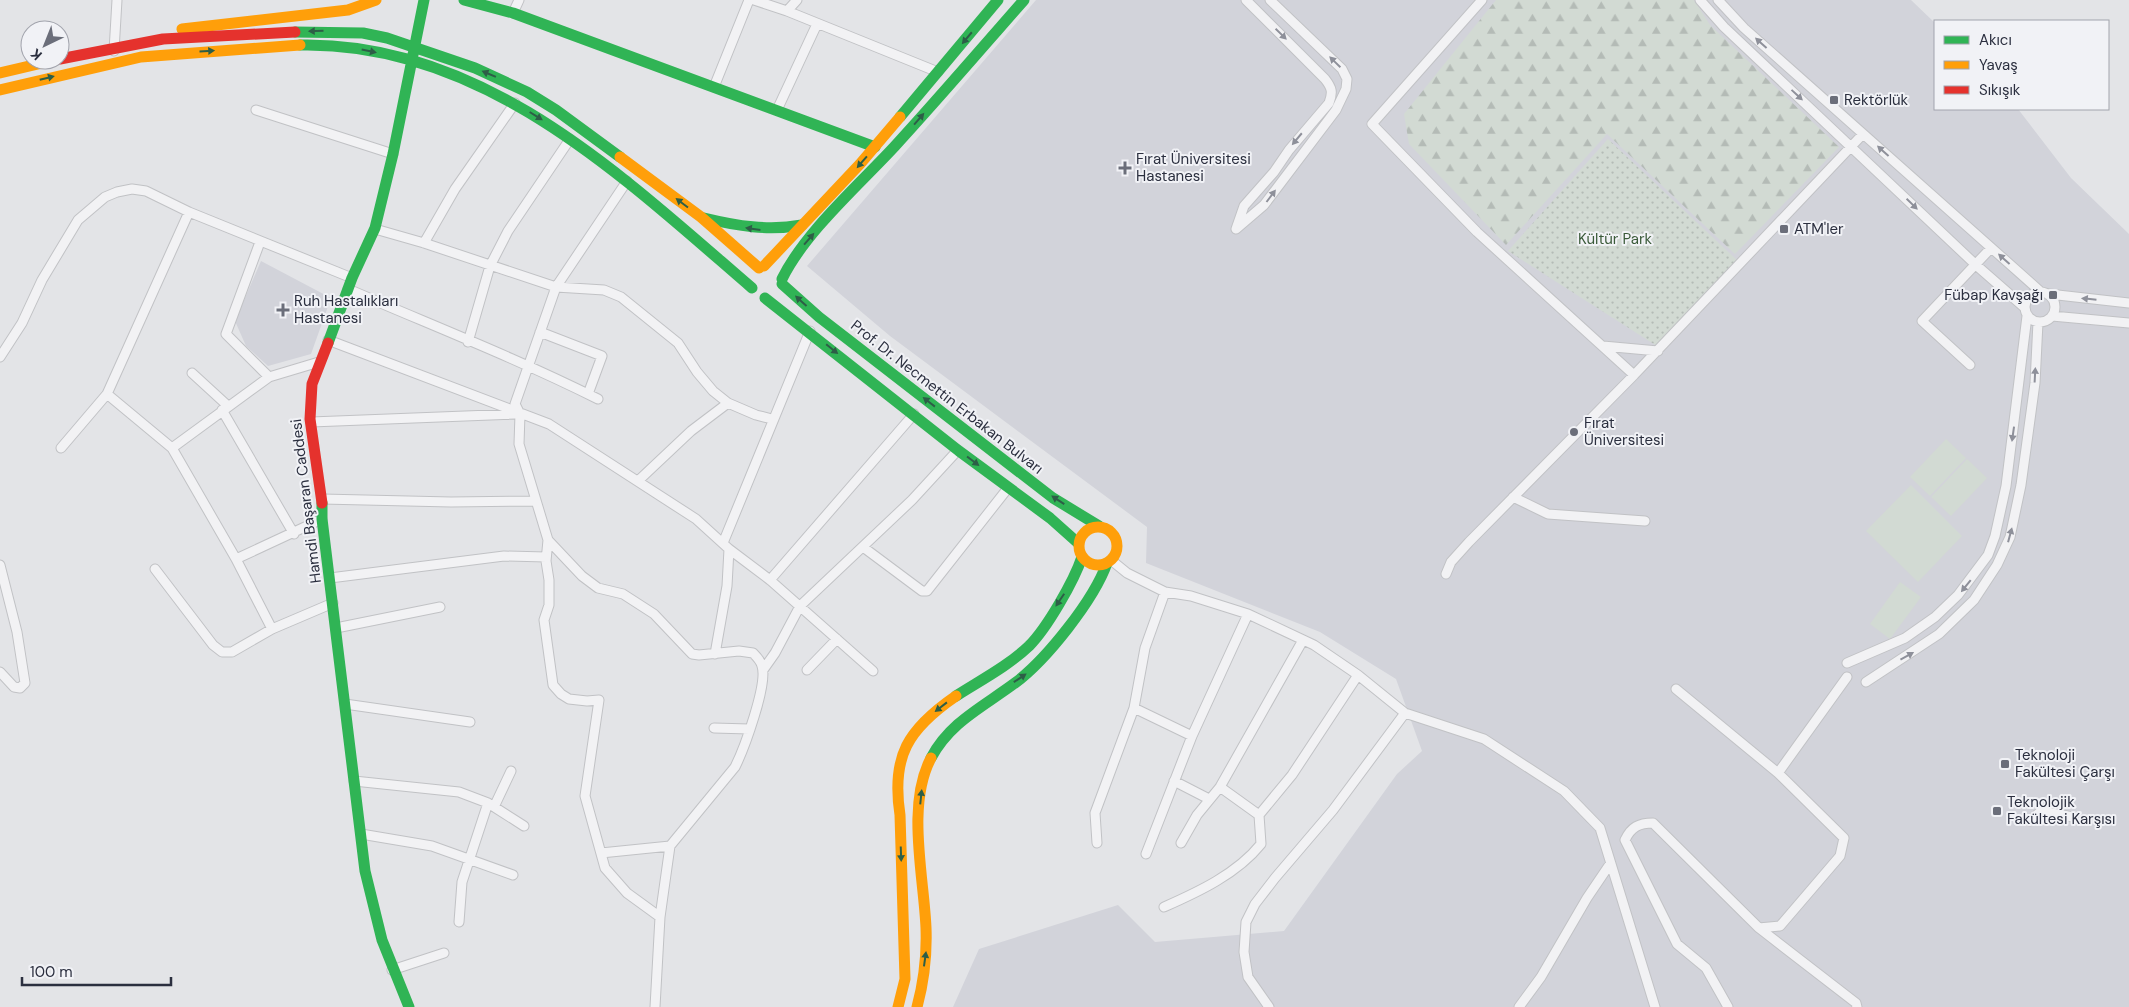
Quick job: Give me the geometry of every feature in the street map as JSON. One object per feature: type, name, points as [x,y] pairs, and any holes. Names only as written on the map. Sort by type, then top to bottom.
[{"type":"main road","points":[[70,56],[156,32],[348,10],[376,0]]},
{"type":"main road","name":"Hamdi Başaran Caddesi","points":[[409,1007],[392,970],[373,908],[354,781],[322,519],[322,499],[310,422],[312,384],[319,362],[374,230],[393,154],[424,0]]},
{"type":"main road","points":[[464,0],[514,13],[875,147]]},
{"type":"main road","points":[[752,288],[752,274],[802,225],[875,147],[998,0]]},
{"type":"main road","points":[[765,298],[774,296],[791,261],[822,224],[908,132],[1024,0]]},
{"type":"main road","points":[[115,44],[163,39],[314,31],[363,33],[415,47],[474,68],[527,92],[563,115],[701,217],[761,267],[778,271],[782,282]]},
{"type":"main road","points":[[0,90],[114,62],[175,53],[325,45],[354,48],[412,62],[461,79],[515,103],[570,139],[627,181],[752,288],[755,293],[765,298],[810,331],[958,450],[1061,526],[1078,543],[1082,557],[1064,594],[1030,645],[1004,666],[954,697],[925,720],[910,737],[907,744],[902,757],[896,788],[900,815],[905,979],[898,1007]]},
{"type":"main road","points":[[0,73],[20,68]]},
{"type":"main road","points":[[701,217],[755,229],[771,230],[802,225]]},
{"type":"main road","name":"Prof. Dr. Necmettin Erbakan Bulvarı","points":[[782,282],[819,317],[1046,492],[1100,526]]},
{"type":"main road","points":[[917,1007],[926,948],[918,823],[922,783],[935,750],[952,727],[974,709],[1030,671],[1049,652],[1102,577],[1117,551],[1116,540],[1110,530],[1100,526],[1088,529],[1078,543]]},
{"type":"main road","points":[[1082,557],[1096,565],[1109,562]]},
{"type":"street","points":[[114,62],[117,0]]},
{"type":"street","points":[[514,13],[519,0]]},
{"type":"street","points":[[714,87],[749,0]]},
{"type":"street","points":[[754,0],[787,10],[817,24],[938,72]]},
{"type":"street","points":[[787,10],[797,0]]},
{"type":"street","points":[[1246,0],[1325,79],[1332,89],[1332,95],[1329,102],[1289,150],[1274,172],[1244,206],[1236,228],[1264,205],[1342,100],[1347,79],[1342,69],[1270,0]]},
{"type":"street","points":[[1482,0],[1372,124],[1477,232],[1634,375]]},
{"type":"street","points":[[1700,0],[1724,27],[2038,322]]},
{"type":"street","points":[[1718,0],[1744,28],[1991,248],[2045,293],[2054,302],[2052,316]]},
{"type":"street","points":[[777,110],[817,24]]},
{"type":"street","points":[[1332,95],[1342,100]]},
{"type":"street","points":[[424,243],[455,189],[515,103]]},
{"type":"street","points":[[256,110],[393,154]]},
{"type":"street","points":[[1446,574],[1451,562],[1658,351],[1863,134]]},
{"type":"street","points":[[468,342],[490,266],[508,230],[570,139]]},
{"type":"street","points":[[627,181],[556,287],[515,404],[520,414],[519,444],[548,540],[546,557],[549,580],[549,604],[544,620],[554,685],[561,694],[569,699],[599,700],[585,796],[605,868],[627,893],[660,917]]},
{"type":"street","points":[[0,358],[22,323],[42,280],[78,220],[105,198],[117,192],[132,189],[146,191],[188,212],[260,242],[468,342],[528,364],[598,399]]},
{"type":"street","points":[[61,448],[107,394],[188,212]]},
{"type":"street","points":[[374,230],[424,243],[556,287],[604,290],[622,297],[678,343],[713,392],[728,403],[756,415],[772,419]]},
{"type":"street","points":[[260,242],[226,334],[269,378]]},
{"type":"street","points":[[1970,365],[1922,320],[1991,248]]},
{"type":"street","points":[[1847,663],[1905,638],[1935,617],[1958,595],[1988,555],[1995,536],[2006,486],[2028,297],[2045,293],[2129,303]]},
{"type":"street","points":[[2038,322],[2045,321],[2052,316],[2129,323]]},
{"type":"street","points":[[1866,682],[1939,634],[1974,600],[1997,566],[2010,537],[2021,486],[2035,383],[2038,322]]},
{"type":"street","points":[[715,654],[727,586],[726,546],[772,419],[810,331]]},
{"type":"street","points":[[540,332],[602,356],[588,394]]},
{"type":"street","points":[[328,340],[549,424],[696,519],[726,546],[770,580],[873,671]]},
{"type":"street","points":[[1603,346],[1658,351]]},
{"type":"street","points":[[172,448],[269,378],[319,362]]},
{"type":"street","points":[[192,373],[225,408],[294,534]]},
{"type":"street","points":[[107,394],[172,448],[236,560],[272,629]]},
{"type":"street","points":[[638,480],[691,431],[728,403]]},
{"type":"street","points":[[310,422],[520,414]]},
{"type":"street","points":[[770,580],[914,414]]},
{"type":"street","points":[[655,1007],[660,917],[670,846],[735,767],[742,753],[749,729],[761,685],[763,670],[776,653],[800,606],[912,500],[958,450]]},
{"type":"street","points":[[863,547],[922,591],[926,591],[1008,488]]},
{"type":"street","points":[[1513,497],[1548,514],[1645,522]]},
{"type":"street","points":[[322,499],[451,502],[536,501]]},
{"type":"street","points":[[236,560],[322,519]]},
{"type":"street","points":[[548,540],[582,576],[598,588],[623,594],[654,614],[692,654],[739,651],[753,653],[758,658],[763,670]]},
{"type":"street","points":[[330,578],[504,556],[546,557]]},
{"type":"street","points":[[1109,562],[1126,573],[1165,592],[1191,596],[1248,614],[1304,640],[1358,675],[1405,713],[1484,739],[1564,791],[1600,828],[1655,1007]]},
{"type":"street","points":[[0,565],[17,632],[25,683],[20,688],[14,687],[0,672]]},
{"type":"street","points":[[154,569],[213,645],[222,652],[232,652],[272,629],[333,604]]},
{"type":"street","points":[[1097,843],[1095,813],[1134,708],[1145,648],[1165,592]]},
{"type":"street","points":[[336,628],[440,607]]},
{"type":"street","points":[[1146,854],[1192,736],[1248,614]]},
{"type":"street","points":[[807,670],[837,639]]},
{"type":"street","points":[[1180,843],[1209,799],[1220,787],[1304,640]]},
{"type":"street","points":[[1164,907],[1206,888],[1255,852],[1261,844],[1259,816],[1292,775],[1358,675]]},
{"type":"street","points":[[1778,773],[1847,677]]},
{"type":"street","points":[[1676,689],[1778,773],[1834,826],[1844,838],[1840,856],[1780,926],[1759,928]]},
{"type":"street","points":[[345,704],[470,722]]},
{"type":"street","points":[[1134,708],[1192,736]]},
{"type":"street","points":[[1268,1007],[1248,978],[1244,952],[1246,922],[1255,904],[1333,810],[1405,713]]},
{"type":"street","points":[[714,728],[749,729]]},
{"type":"street","points":[[459,922],[462,882],[491,805],[511,771]]},
{"type":"street","points":[[354,781],[441,789],[475,797],[524,826]]},
{"type":"street","points":[[1174,781],[1209,799]]},
{"type":"street","points":[[1220,787],[1259,816]]},
{"type":"street","points":[[2030,821],[2041,810],[2073,817]]},
{"type":"street","points":[[1728,1007],[1706,968],[1678,944],[1625,840],[1629,831],[1642,823],[1654,823],[1759,928],[1856,1003],[1858,1007]]},
{"type":"street","points":[[361,834],[432,846],[513,875]]},
{"type":"street","points":[[601,853],[670,846]]},
{"type":"street","points":[[1519,1007],[1541,977],[1587,898],[1610,864]]},
{"type":"street","points":[[392,970],[444,953]]},
{"type":"shaded area","name":"Fırat Üniversitesi","points":[[1036,0],[1911,0],[1934,22],[1934,110],[2019,110],[2071,178],[2129,234],[2129,1007],[953,1007],[979,949],[1118,905],[1155,942],[1284,931],[1397,774],[1422,751],[1396,679],[1320,632],[1146,563],[1147,527],[890,336],[807,266]]},
{"type":"shaded area","name":"Ruh Hastalıkları Hastanesi","points":[[261,261],[331,298],[311,354],[268,366],[246,346],[235,321]]},
{"type":"green space","points":[[1496,0],[1694,0],[1710,25],[1839,147],[1735,254],[1607,134],[1506,245],[1409,144],[1404,114]]},
{"type":"green space","name":"Kültür Park","points":[[1608,139],[1739,262],[1660,348],[1508,251]]},
{"type":"green space","points":[[1946,439],[1966,458],[1930,496],[1910,477]]},
{"type":"green space","points":[[1967,459],[1987,478],[1951,516],[1931,497]]},
{"type":"green space","points":[[1911,485],[1962,536],[1918,582],[1866,531]]},
{"type":"green space","points":[[1900,582],[1921,597],[1890,639],[1870,624]]},
{"type":"traffic: fast","points":[[328,343],[352,278],[375,228],[393,154],[424,0]]},
{"type":"traffic: fast","points":[[464,0],[513,13],[875,147]]},
{"type":"traffic: fast","points":[[900,117],[998,0]]},
{"type":"traffic: fast","points":[[782,279],[792,261],[818,227],[911,128],[1024,0]]},
{"type":"traffic: fast","points":[[295,32],[363,33],[387,38],[475,68],[527,92],[556,110],[620,157]]},
{"type":"traffic: fast","points":[[300,45],[367,50],[430,66],[489,91],[546,123],[601,161],[752,288]]},
{"type":"traffic: fast","points":[[704,218],[765,228],[802,225]]},
{"type":"traffic: fast","points":[[782,284],[819,317],[1053,498],[1099,526]]},
{"type":"traffic: fast","points":[[765,298],[959,451],[1050,518],[1078,543]]},
{"type":"traffic: fast","points":[[322,503],[322,519],[365,871],[382,940],[409,1007]]},
{"type":"traffic: fast","points":[[956,696],[1003,666],[1029,646],[1044,628],[1059,604],[1082,557]]},
{"type":"traffic: fast","points":[[931,758],[939,745],[957,725],[1015,683],[1041,660],[1068,628],[1092,594],[1107,563]]},
{"type":"traffic: slow","points":[[182,29],[348,10],[376,0]]},
{"type":"traffic: slow","points":[[0,90],[141,57],[300,45]]},
{"type":"traffic: slow","points":[[0,73],[20,68]]},
{"type":"traffic: slow","points":[[764,266],[860,164],[900,117]]},
{"type":"traffic: slow","points":[[620,157],[701,217],[759,268]]},
{"type":"traffic: slow","points":[[1098,527],[1112,532],[1117,546],[1112,560],[1098,565],[1084,560],[1079,546],[1084,532],[1098,527]]},
{"type":"traffic: slow","points":[[898,1007],[905,979],[898,776],[901,760],[915,733],[939,708],[956,696]]},
{"type":"traffic: slow","points":[[917,1007],[922,987],[926,948],[925,908],[918,842],[919,797],[931,758]]},
{"type":"traffic: jam","points":[[70,57],[163,39],[295,32]]},
{"type":"traffic: jam","points":[[322,503],[310,419],[312,384],[328,343]]},
{"type":"place","name":"Rektörlük","points":[[1834,100]]},
{"type":"place","name":"Fırat Üniversitesi Hastanesi","points":[[1125,168]]},
{"type":"place","name":"ATM'ler","points":[[1784,229]]},
{"type":"place","name":"Fübap Kavşağı","points":[[2053,295]]},
{"type":"place","name":"Ruh Hastalıkları Hastanesi","points":[[283,310]]},
{"type":"place","name":"Fırat Üniversitesi","points":[[1574,432]]},
{"type":"place","name":"Teknoloji Fakültesi Çarşı","points":[[2005,764]]},
{"type":"place","name":"Teknolojik Fakültesi Karşısı","points":[[1997,811]]}]
